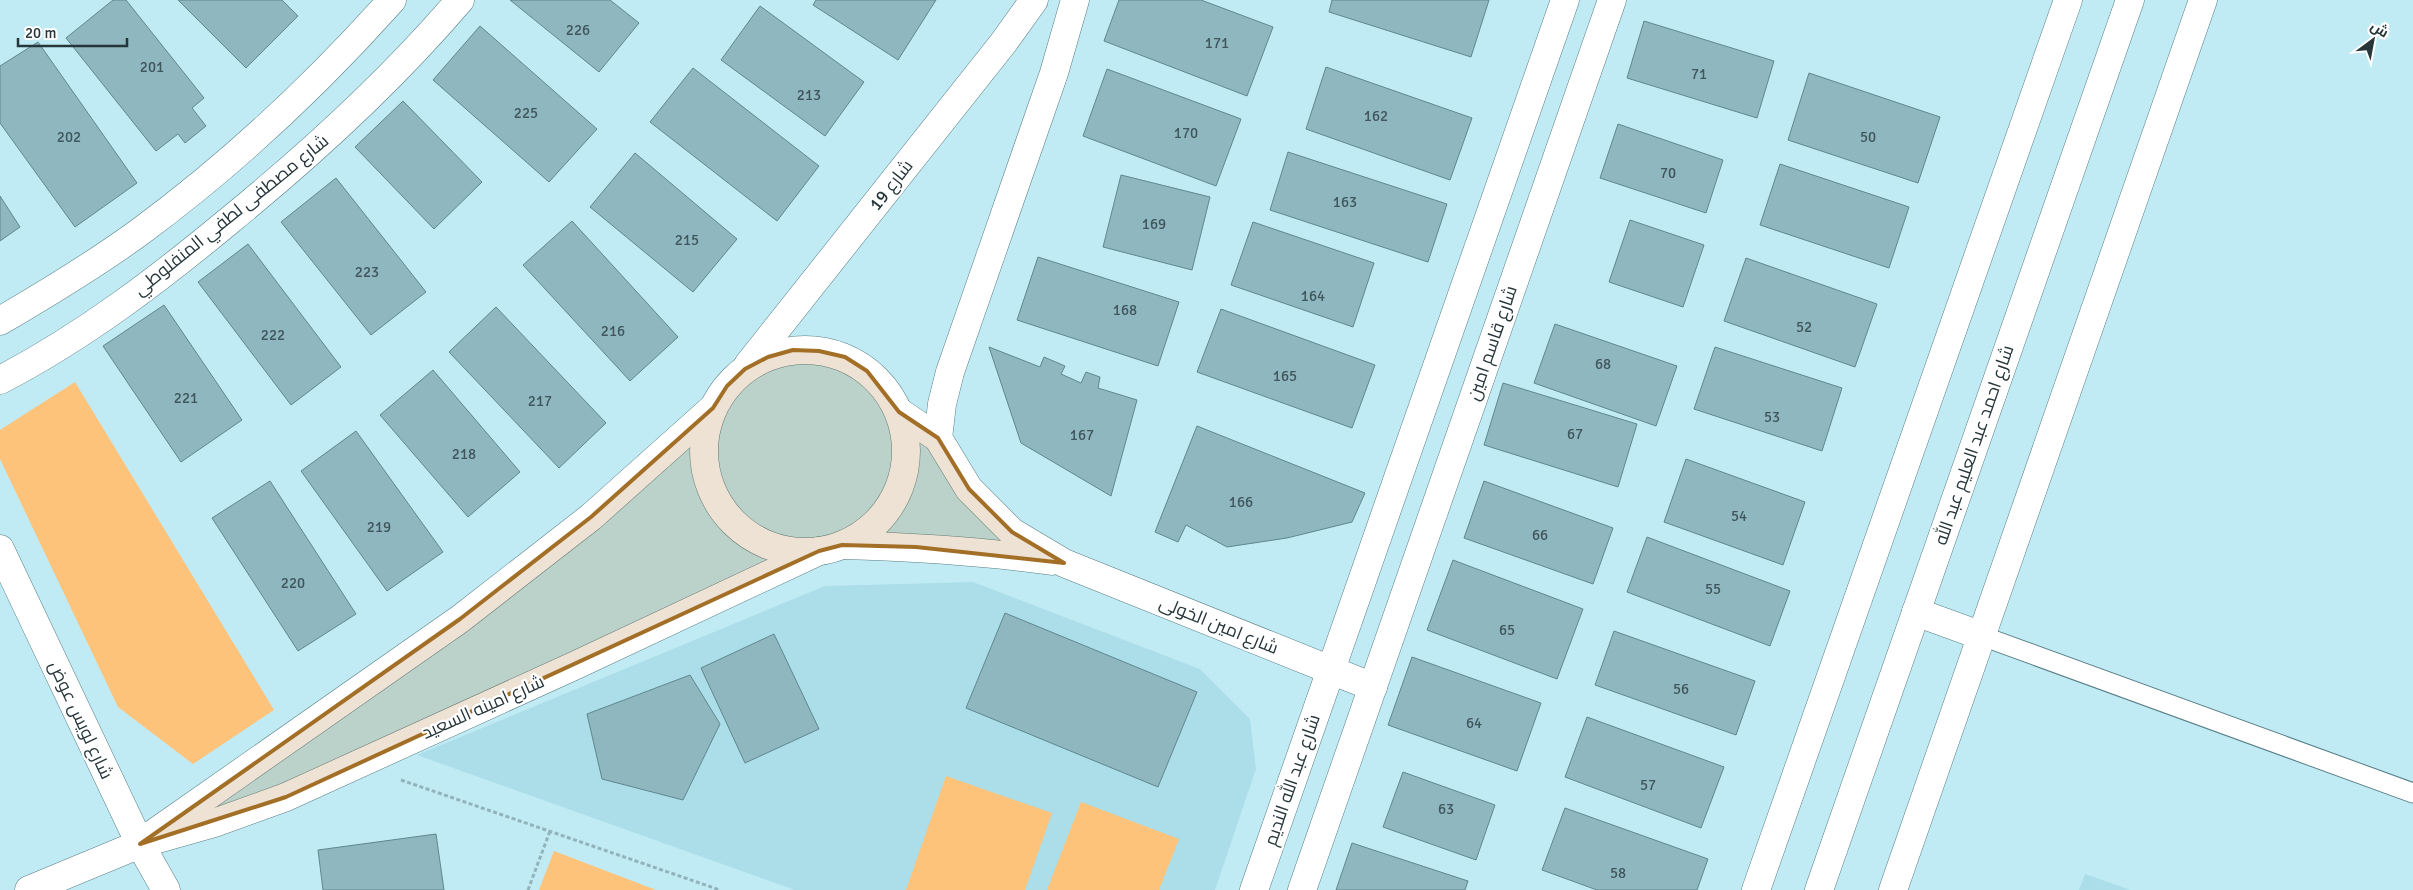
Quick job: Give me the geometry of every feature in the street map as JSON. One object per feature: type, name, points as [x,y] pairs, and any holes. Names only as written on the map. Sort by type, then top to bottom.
[{"type":"street","points":[[0,322],[65,283],[140,232],[212,176],[299,98],[344,54],[392,0]]},
{"type":"street","name":"شارع مصطفى لطفي المنفلوطي","points":[[0,380],[110,312],[194,250],[275,183],[352,113],[426,39],[460,0]]},
{"type":"street","name":"شارع 19","points":[[745,369],[998,50],[1034,0]]},
{"type":"street","points":[[905,469],[938,438],[942,404],[950,372],[1054,73],[1075,0]]},
{"type":"street","points":[[1330,670],[1565,0]]},
{"type":"street","name":"شارع قاسم امين","points":[[1373,687],[1612,0]]},
{"type":"street","points":[[1756,890],[2068,0]]},
{"type":"street","name":"شارع احمد عبد العليم عبد الله","points":[[1819,890],[2130,0]]},
{"type":"street","points":[[1893,890],[2203,0]]},
{"type":"street","points":[[713,408],[727,386],[745,369],[768,357],[793,350],[819,351],[845,357],[867,371],[885,389],[899,412],[906,440],[905,469]]},
{"type":"street","name":"شارع امين الخولى","points":[[713,408],[705,434],[705,460],[711,487],[724,510],[743,529],[766,544],[792,551],[830,548],[981,552],[1064,563]]},
{"type":"street","name":"شارع امينه السعيد","points":[[140,844],[468,613],[591,517],[713,408]]},
{"type":"street","points":[[899,412],[938,438]]},
{"type":"street","name":"شارع امين الخولى","points":[[938,438],[969,489],[1012,532],[1064,563],[1373,687]]},
{"type":"street","name":"شارع امينه السعيد","points":[[29,890],[140,844],[214,823],[259,807],[864,533],[884,515],[897,494],[905,469]]},
{"type":"street","name":"شارع لويس عوض","points":[[0,549],[140,844],[166,890]]},
{"type":"street","points":[[1916,612],[1982,636]]},
{"type":"street","name":"شارع عبد الله النديم","points":[[1254,890],[1330,670]]},
{"type":"street","points":[[1302,890],[1373,687]]},
{"type":"lane","points":[[1982,636],[2413,793]]},
{"type":"path","points":[[356,764],[720,890]]},
{"type":"path","points":[[528,890],[550,832]]},
{"type":"highlighted area","points":[[793,350],[819,351],[845,357],[867,371],[899,412],[938,438],[969,489],[1012,532],[1064,563],[916,547],[842,545],[819,551],[286,797],[140,844],[460,619],[591,517],[713,408],[727,386],[745,369],[768,357]]},
{"type":"shaded area","points":[[75,382],[274,710],[193,764],[118,707],[0,459],[0,430]]},
{"type":"shaded area","points":[[973,582],[1200,669],[1250,719],[1256,769],[1215,890],[795,890],[417,755],[825,586]]},
{"type":"shaded area","points":[[946,776],[1052,813],[1025,890],[906,890]]},
{"type":"shaded area","points":[[1081,802],[1179,839],[1159,890],[1047,890]]},
{"type":"shaded area","points":[[554,851],[656,890],[539,890]]},
{"type":"shaded area","points":[[2085,874],[2131,890],[2079,890]]},
{"type":"building","points":[[113,0],[126,0],[204,98],[192,108],[206,126],[185,143],[178,134],[156,151],[66,38]]},
{"type":"building","points":[[178,0],[282,0],[298,16],[246,68]]},
{"type":"building","points":[[510,0],[610,0],[639,23],[599,72]]},
{"type":"building","points":[[816,0],[936,0],[898,60],[813,5]]},
{"type":"building","points":[[1119,0],[1201,0],[1273,27],[1247,96],[1104,41]]},
{"type":"building","points":[[1332,0],[1489,0],[1471,57],[1329,12]]},
{"type":"building","points":[[760,6],[864,82],[825,136],[721,60]]},
{"type":"building","points":[[1644,21],[1774,61],[1757,118],[1627,78]]},
{"type":"building","points":[[480,26],[597,129],[549,182],[433,80]]},
{"type":"building","points":[[38,42],[137,183],[75,227],[0,123],[0,66]]},
{"type":"building","points":[[1326,67],[1472,118],[1450,180],[1306,129]]},
{"type":"building","points":[[693,68],[819,166],[777,221],[650,122]]},
{"type":"building","points":[[1107,69],[1241,119],[1216,186],[1083,136]]},
{"type":"building","points":[[1809,73],[1940,117],[1918,183],[1788,140]]},
{"type":"building","points":[[403,101],[482,182],[434,229],[355,147]]},
{"type":"building","points":[[1618,124],[1723,160],[1706,213],[1600,178]]},
{"type":"building","points":[[1288,152],[1447,204],[1428,262],[1270,210]]},
{"type":"building","points":[[635,153],[737,239],[693,292],[590,207]]},
{"type":"building","points":[[1780,164],[1909,207],[1889,268],[1760,225]]},
{"type":"building","points":[[1121,175],[1210,197],[1192,270],[1103,247]]},
{"type":"building","points":[[336,178],[426,292],[371,335],[281,222]]},
{"type":"building","points":[[0,196],[20,227],[0,241]]},
{"type":"building","points":[[1630,220],[1704,245],[1683,307],[1609,282]]},
{"type":"building","points":[[572,221],[678,337],[630,381],[523,265]]},
{"type":"building","points":[[1253,222],[1374,263],[1353,327],[1231,285]]},
{"type":"building","points":[[248,244],[341,367],[291,405],[198,282]]},
{"type":"building","points":[[1038,257],[1179,302],[1158,366],[1017,320]]},
{"type":"building","points":[[1746,258],[1877,304],[1855,367],[1724,321]]},
{"type":"building","points":[[164,305],[242,420],[181,462],[103,346]]},
{"type":"building","points":[[496,307],[606,423],[559,468],[449,352]]},
{"type":"building","points":[[1221,309],[1375,365],[1352,428],[1197,372]]},
{"type":"building","points":[[1555,324],[1677,366],[1656,426],[1534,383]]},
{"type":"building","points":[[989,347],[1040,367],[1044,357],[1065,366],[1061,374],[1081,383],[1086,372],[1100,377],[1098,388],[1137,400],[1111,496],[1021,443]]},
{"type":"building","points":[[1715,347],[1842,388],[1822,451],[1694,409]]},
{"type":"building","points":[[433,370],[520,472],[468,517],[380,415]]},
{"type":"building","points":[[1503,383],[1637,424],[1618,487],[1484,445]]},
{"type":"building","points":[[1197,426],[1365,493],[1352,522],[1287,538],[1227,547],[1186,525],[1178,542],[1155,532]]},
{"type":"building","points":[[356,431],[443,552],[387,591],[301,471]]},
{"type":"building","points":[[1686,459],[1805,502],[1783,565],[1664,522]]},
{"type":"building","points":[[270,481],[356,614],[298,651],[212,518]]},
{"type":"building","points":[[1484,481],[1613,528],[1593,584],[1464,538]]},
{"type":"building","points":[[1647,537],[1790,591],[1770,646],[1627,592]]},
{"type":"building","points":[[1453,560],[1583,609],[1557,679],[1427,630]]},
{"type":"building","points":[[1005,613],[1197,692],[1158,787],[966,708]]},
{"type":"building","points":[[1614,631],[1755,681],[1736,735],[1595,685]]},
{"type":"building","points":[[774,634],[819,729],[745,763],[701,668]]},
{"type":"building","points":[[1412,657],[1541,703],[1517,771],[1388,725]]},
{"type":"building","points":[[690,675],[720,724],[683,800],[602,779],[587,714]]},
{"type":"building","points":[[1587,717],[1724,767],[1701,828],[1565,777]]},
{"type":"building","points":[[1403,772],[1495,805],[1476,860],[1383,827]]},
{"type":"building","points":[[1565,808],[1708,859],[1697,890],[1597,890],[1542,870]]},
{"type":"building","points":[[436,834],[444,890],[323,890],[318,850]]},
{"type":"building","points":[[1352,843],[1468,881],[1465,890],[1336,890]]}]
